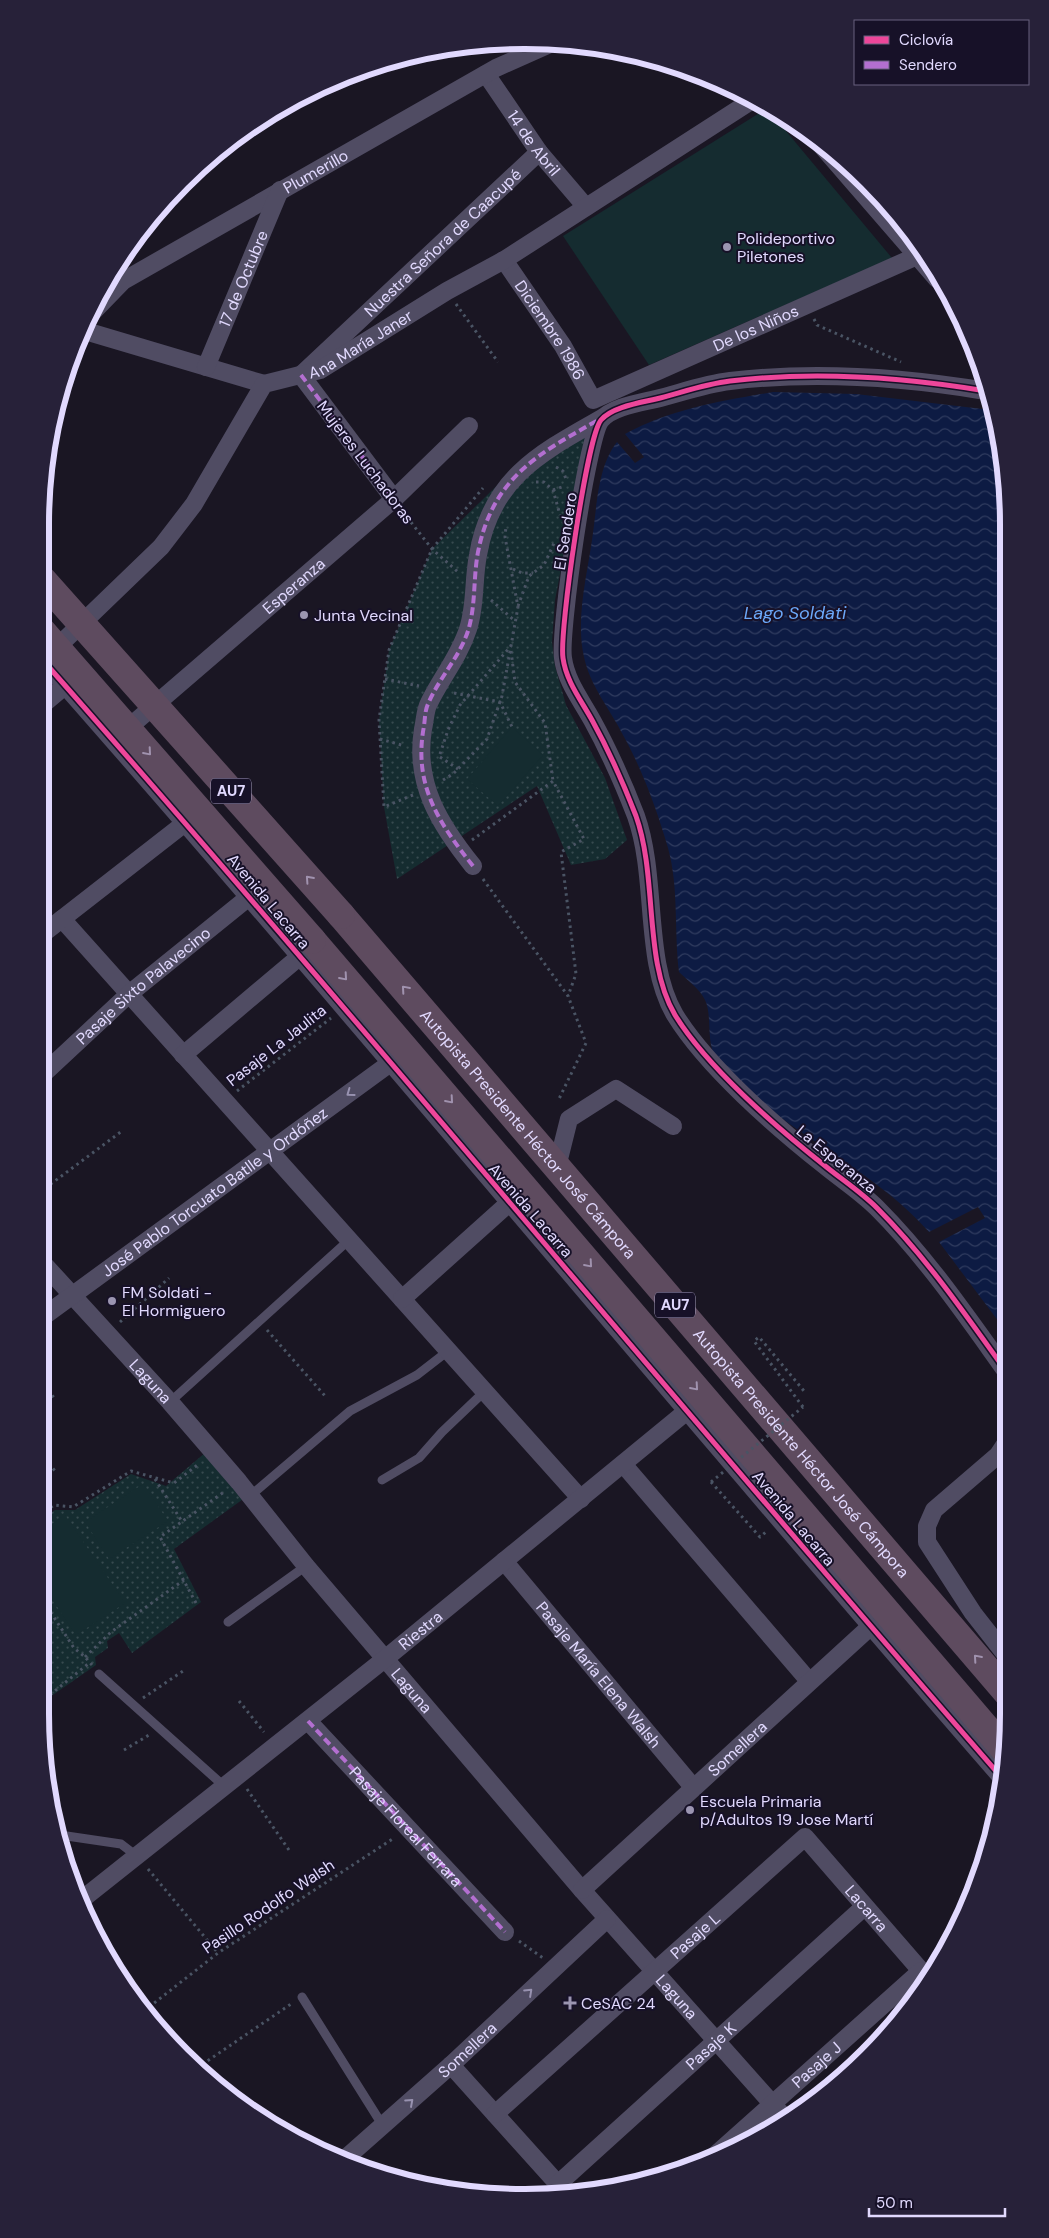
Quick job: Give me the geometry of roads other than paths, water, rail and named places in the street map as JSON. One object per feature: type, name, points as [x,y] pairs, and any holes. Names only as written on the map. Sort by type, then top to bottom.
[{"type":"highway","name":"Autopista Presidente Héctor José Cámpora","points":[[49,587],[341,915],[1000,1684]]},
{"type":"highway","name":"AU7","points":[[49,640],[306,948],[999,1743]]},
{"type":"street","name":"Plumerillo","points":[[106,299],[124,281],[280,190],[486,74],[538,49]]},
{"type":"street","name":"14 de Abril","points":[[486,74],[539,152],[586,207]]},
{"type":"street","name":"Ana María Janer","points":[[264,384],[320,370],[447,291],[504,260],[746,103]]},
{"type":"street","name":"Nuestra Señora de Caacupé","points":[[301,375],[539,152]]},
{"type":"street","points":[[848,176],[917,256]]},
{"type":"street","name":"17 de Octubre","points":[[206,367],[280,190]]},
{"type":"street","name":"De los Niños","points":[[593,400],[917,256]]},
{"type":"street","name":"Diciembre 1986","points":[[504,260],[563,346],[593,400]]},
{"type":"street","points":[[49,651],[161,547],[194,504],[264,384],[90,332]]},
{"type":"street","name":"Mujeres Luchadoras","points":[[301,375],[394,500]]},
{"type":"street","points":[[473,866],[460,849],[430,788],[420,748],[428,705],[458,654],[467,634],[472,615],[478,552],[493,507],[500,493],[522,469],[557,444],[626,406],[727,381],[814,376],[878,378],[981,390]]},
{"type":"street","name":"El Sendero","points":[[602,418],[595,430],[589,454],[567,600],[563,634],[563,660],[576,693],[594,723],[636,818],[649,876],[659,978],[677,1018]]},
{"type":"street","name":"Esperanza","points":[[114,740],[394,500],[469,426]]},
{"type":"street","name":"Avenida Lacarra","points":[[49,666],[249,897],[306,948],[343,1008],[389,1064],[996,1772]]},
{"type":"street","points":[[49,699],[66,685]]},
{"type":"street","points":[[49,929],[185,823]]},
{"type":"street","name":"Pasaje Sixto Palavecino","points":[[49,1069],[129,994],[249,897]]},
{"type":"street","points":[[62,919],[581,1499]]},
{"type":"street","points":[[183,1055],[306,948]]},
{"type":"street","name":"La Esperanza","points":[[677,1018],[712,1062],[767,1116],[874,1205],[911,1244],[923,1257],[1000,1363]]},
{"type":"street","name":"José Pablo Torcuato Batlle y Ordóñez","points":[[49,1313],[389,1064]]},
{"type":"street","points":[[557,1167],[569,1119],[616,1089],[673,1126]]},
{"type":"street","points":[[402,1299],[510,1203]]},
{"type":"street","name":"Laguna","points":[[49,1270],[170,1402],[306,1566],[582,1890],[781,2114]]},
{"type":"street","name":"Riestra","points":[[85,1897],[308,1721],[687,1411]]},
{"type":"street","points":[[1000,1452],[934,1510],[926,1526],[927,1542],[973,1613],[1000,1648]]},
{"type":"street","points":[[623,1464],[809,1681]]},
{"type":"street","name":"Pasaje María Elena Walsh","points":[[504,1561],[693,1787]]},
{"type":"street","name":"Somellera","points":[[582,1890],[870,1627]]},
{"type":"street","name":"Pasaje Floreal Ferrara","points":[[308,1721],[505,1932]]},
{"type":"street","name":"Lacarra","points":[[805,1837],[923,1973]]},
{"type":"street","name":"Pasaje L","points":[[495,2114],[805,1837]]},
{"type":"street","name":"Pasaje K","points":[[563,2187],[717,2040],[864,1907]]},
{"type":"street","name":"Somellera","points":[[349,2155],[451,2065],[607,1919]]},
{"type":"street","name":"Pasaje J","points":[[729,2143],[918,1981]]},
{"type":"street","points":[[451,2065],[562,2187]]},
{"type":"lane","points":[[170,1402],[349,1240]]},
{"type":"lane","points":[[244,1489],[350,1411],[417,1375],[448,1351]]},
{"type":"lane","points":[[382,1480],[419,1458],[442,1432],[485,1391]]},
{"type":"lane","points":[[228,1622],[306,1566]]},
{"type":"lane","points":[[98,1674],[158,1729],[232,1782]]},
{"type":"lane","points":[[65,1836],[121,1844],[138,1857]]},
{"type":"lane","points":[[302,1997],[383,2126]]},
{"type":"water","name":"Lago Soldati","points":[[773,392],[856,394],[986,409],[996,462],[1000,524],[1000,1323],[939,1242],[985,1218],[978,1207],[929,1232],[905,1208],[878,1186],[766,1106],[740,1084],[713,1053],[709,1014],[705,1000],[697,988],[679,972],[674,878],[668,848],[649,790],[630,748],[596,688],[587,668],[582,642],[582,611],[597,498],[606,462],[617,442],[635,463],[644,457],[625,434],[660,418],[715,403]]},
{"type":"place","name":"Polideportivo Piletones","points":[[727,247]]},
{"type":"place","name":"Junta Vecinal","points":[[304,615]]},
{"type":"place","name":"FM Soldati - El Hormiguero","points":[[112,1301]]},
{"type":"place","name":"Escuela Primaria p/Adultos 19 Jose Martí","points":[[690,1810]]},
{"type":"place","name":"CeSAC 24","points":[[570,2003]]}]
